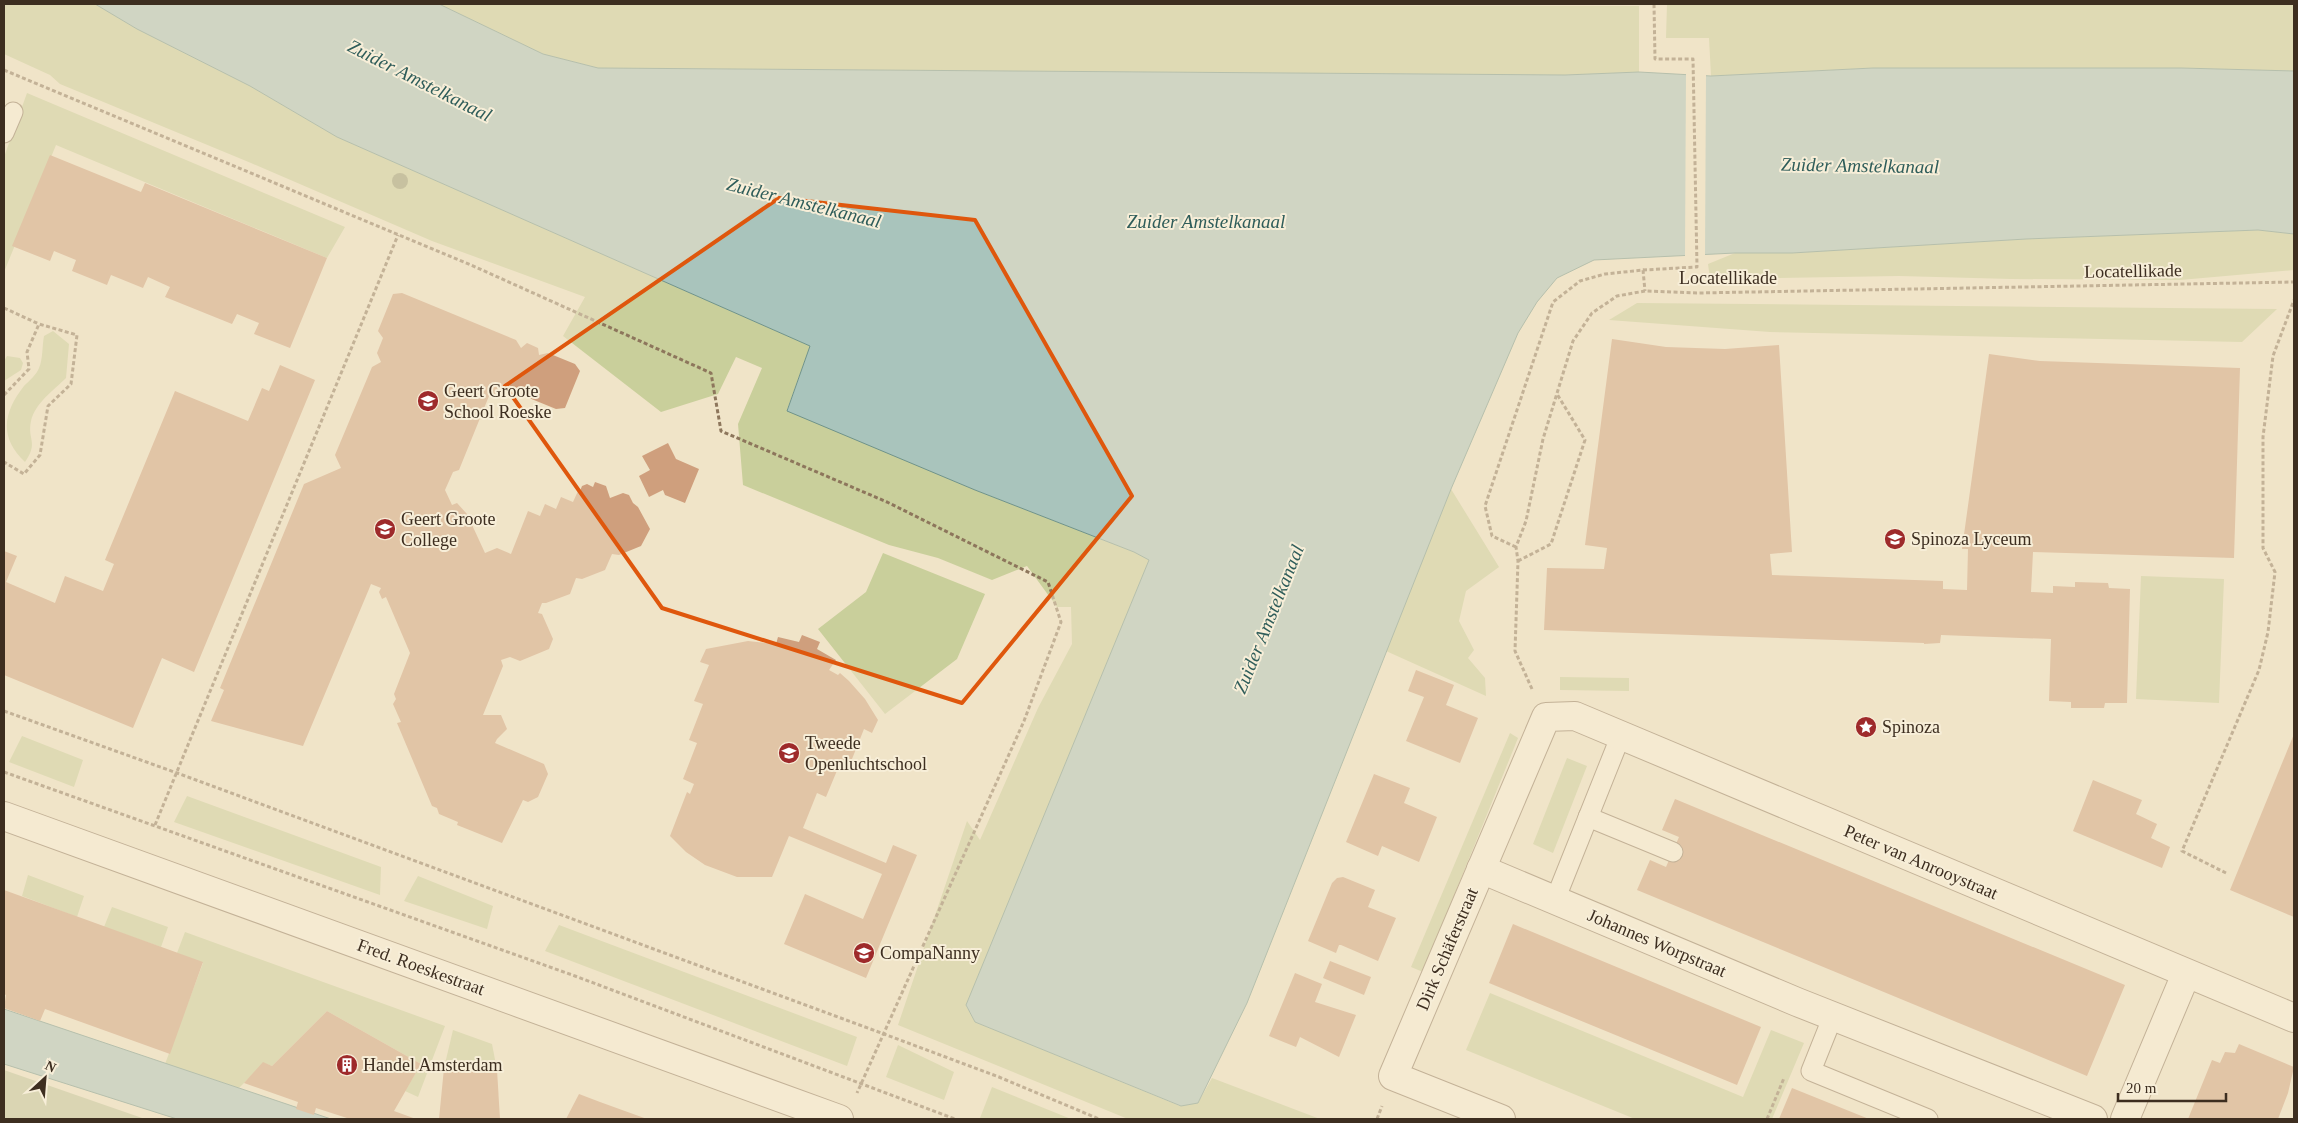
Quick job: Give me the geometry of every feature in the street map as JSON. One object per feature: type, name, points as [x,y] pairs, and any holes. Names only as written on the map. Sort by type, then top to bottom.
[{"type":"street","name":"Peter van Anrooystraat","points":[[1546,717],[1575,716],[2294,1018]]},
{"type":"street","name":"Dirk Schäferstraat","points":[[1501,1119],[1393,1076],[1546,717]]},
{"type":"street","name":"Fred. Roeskestraat","points":[[4,816],[714,1072],[838,1119]]},
{"type":"street","name":"Johannes Worpstraat","points":[[1481,869],[1833,1016],[2093,1119]]},
{"type":"street","points":[[2125,1119],[2186,974]]},
{"type":"lane","points":[[4,133],[13,112]]},
{"type":"lane","points":[[1555,900],[1621,735]]},
{"type":"lane","points":[[1588,817],[1673,852]]},
{"type":"lane","points":[[1833,1016],[1811,1071],[1928,1119]]},
{"type":"path","points":[[1516,547],[1492,536],[1485,506],[1553,302],[1580,281],[1605,274],[1697,267],[1693,59],[1655,59],[1654,4]]},
{"type":"path","points":[[4,70],[471,265],[711,373],[721,431],[888,502],[1048,582],[1061,622],[1024,721],[861,1084]]},
{"type":"path","points":[[155,825],[398,235]]},
{"type":"path","points":[[1643,270],[1645,291]]},
{"type":"path","name":"Locatellikade","points":[[1546,717],[1515,651],[1518,562],[1516,547],[1526,521],[1543,439],[1574,341],[1592,313],[1617,296],[1645,291],[1698,293],[2294,282]]},
{"type":"path","points":[[2226,873],[2182,851],[2259,670],[2268,632],[2275,572],[2263,548],[2263,437],[2273,356],[2294,300]]},
{"type":"path","points":[[4,308],[39,324],[77,336],[71,384],[48,406],[40,455],[24,474],[4,462]]},
{"type":"path","points":[[4,395],[29,369],[27,352],[39,324]]},
{"type":"path","points":[[1518,562],[1551,544],[1585,440],[1557,394]]},
{"type":"path","points":[[4,712],[177,773],[884,1034],[1099,1119]]},
{"type":"path","points":[[4,772],[575,976],[955,1119]]},
{"type":"highlighted area","points":[[779,198],[975,220],[1132,496],[962,703],[662,608],[505,386]]},
{"type":"green space","points":[[4,4],[95,4],[137,29],[250,86],[337,137],[810,346],[787,410],[975,490],[1134,552],[1149,560],[966,1006],[975,1022],[1180,1106],[1198,1103],[1212,1078],[1320,1119],[1128,1119],[898,1025],[967,821],[980,840],[1038,708],[1072,644],[1071,607],[1057,607],[1027,566],[992,580],[938,558],[889,545],[743,485],[738,424],[762,368],[736,357],[718,394],[661,412],[563,336],[585,297],[432,241],[60,84],[50,75],[4,54]]},
{"type":"green space","points":[[439,4],[1639,6],[1639,72],[1565,75],[598,68],[543,54]]},
{"type":"green space","points":[[1667,4],[2294,4],[2294,71],[2181,68],[1873,68],[1711,76],[1709,38],[1666,38]]},
{"type":"green space","points":[[27,93],[345,227],[327,258],[56,145],[4,272],[4,157]]},
{"type":"green space","points":[[2258,230],[2294,234],[2294,270],[2180,280],[1899,276],[1710,279],[1708,264],[1735,253],[1792,253],[2026,239]]},
{"type":"green space","points":[[1637,303],[2277,309],[2242,342],[1770,332],[1609,320]]},
{"type":"green space","points":[[53,331],[69,344],[66,378],[46,397],[33,414],[30,427],[32,445],[25,462],[11,444],[7,426],[8,416],[17,396],[38,370],[44,336]]},
{"type":"green space","points":[[7,356],[20,358],[23,363],[21,370],[4,381],[4,361]]},
{"type":"green space","points":[[1451,489],[1499,567],[1466,591],[1459,621],[1474,650],[1468,658],[1485,678],[1486,696],[1386,651]]},
{"type":"green space","points":[[883,553],[985,594],[957,659],[885,714],[818,629],[866,592]]},
{"type":"green space","points":[[2141,576],[2224,579],[2219,703],[2136,699]]},
{"type":"green space","points":[[1560,677],[1629,678],[1629,691],[1560,690]]},
{"type":"green space","points":[[1510,733],[1518,738],[1423,972],[1411,967]]},
{"type":"green space","points":[[22,736],[83,760],[74,787],[9,762]]},
{"type":"green space","points":[[1567,758],[1587,766],[1553,853],[1533,844]]},
{"type":"green space","points":[[187,796],[381,867],[380,895],[174,822]]},
{"type":"green space","points":[[28,875],[84,896],[77,917],[22,896]]},
{"type":"green space","points":[[418,876],[493,906],[487,929],[404,901]]},
{"type":"green space","points":[[112,907],[168,927],[161,947],[104,927]]},
{"type":"green space","points":[[559,925],[857,1037],[847,1066],[545,951]]},
{"type":"green space","points":[[185,932],[445,1026],[418,1097],[405,1091],[421,1064],[327,1011],[272,1066],[264,1063],[239,1088],[165,1064],[203,963],[177,953]]},
{"type":"green space","points":[[1490,993],[1743,1097],[1771,1030],[1804,1043],[1772,1119],[1635,1119],[1466,1050]]},
{"type":"green space","points":[[453,1030],[492,1044],[497,1070],[444,1068]]},
{"type":"green space","points":[[898,1045],[954,1072],[944,1100],[886,1077]]},
{"type":"green space","points":[[4,1070],[145,1119],[4,1119]]},
{"type":"green space","points":[[992,1087],[1071,1119],[980,1118]]},
{"type":"water","name":"Zuider Amstelkanaal","points":[[95,4],[439,4],[543,54],[598,68],[1565,75],[1639,72],[1711,76],[1873,68],[2181,68],[2294,71],[2294,234],[2258,230],[2026,239],[1792,253],[1735,253],[1594,260],[1557,278],[1537,302],[1518,333],[1451,489],[1247,1003],[1198,1103],[1181,1106],[975,1022],[966,1005],[1149,560],[1134,552],[975,490],[787,411],[810,346],[337,137],[250,86],[137,29]]},
{"type":"water","points":[[4,1009],[331,1119],[177,1119],[4,1064]]},
{"type":"pier","points":[[1686,72],[1706,73],[1705,257],[1685,258]]},
{"type":"building","points":[[50,155],[141,192],[145,183],[327,258],[290,348],[254,334],[259,323],[237,314],[232,324],[165,297],[170,287],[148,277],[143,288],[111,275],[107,285],[72,271],[76,260],[54,251],[50,261],[12,246]]},
{"type":"building","points":[[402,293],[516,340],[521,348],[527,343],[538,348],[539,355],[548,353],[575,364],[580,371],[565,408],[556,409],[529,398],[525,392],[508,385],[507,389],[489,396],[459,470],[453,472],[445,490],[452,505],[457,503],[467,514],[485,553],[497,548],[511,554],[528,511],[540,516],[545,504],[556,509],[561,497],[573,502],[582,486],[587,484],[593,487],[595,482],[606,486],[610,498],[623,493],[629,495],[650,529],[641,546],[619,555],[612,554],[605,570],[582,579],[576,578],[570,594],[542,603],[538,613],[542,614],[553,639],[549,649],[520,661],[510,657],[501,660],[503,666],[483,715],[501,715],[507,729],[495,743],[544,764],[548,774],[538,797],[528,802],[523,800],[502,843],[457,825],[458,822],[439,814],[437,808],[432,806],[397,723],[401,722],[393,704],[396,699],[394,694],[410,653],[386,597],[382,599],[379,592],[381,588],[371,584],[303,746],[211,721],[224,690],[220,688],[304,484],[341,468],[335,455],[372,367],[381,362],[377,353],[383,338],[378,331],[393,294]]},
{"type":"building","points":[[1612,339],[1666,347],[1725,349],[1779,345],[1792,552],[1770,554],[1772,575],[1943,581],[1943,589],[1967,590],[1968,549],[1962,549],[1989,354],[2040,361],[2240,368],[2234,558],[2033,552],[2031,592],[2053,593],[2053,586],[2075,587],[2075,582],[2108,583],[2109,588],[2130,589],[2127,703],[2105,703],[2104,708],[2071,708],[2071,702],[2049,701],[2051,639],[1941,635],[1940,643],[1924,644],[1544,630],[1547,568],[1604,569],[1607,548],[1585,545]]},
{"type":"building","points":[[280,365],[315,380],[194,672],[162,658],[133,728],[4,675],[4,551],[17,556],[6,582],[55,603],[65,576],[103,591],[114,564],[105,560],[175,391],[248,421],[262,388],[269,391]]},
{"type":"building","points":[[668,443],[676,459],[699,469],[685,503],[665,495],[663,490],[649,497],[639,476],[650,470],[642,456]]},
{"type":"building","points":[[802,635],[820,642],[817,649],[836,660],[829,670],[838,675],[840,673],[849,681],[865,699],[878,720],[872,733],[864,729],[850,764],[841,761],[826,797],[817,793],[803,828],[886,863],[893,845],[917,855],[866,978],[784,944],[805,894],[863,919],[882,874],[789,836],[772,877],[737,877],[705,865],[686,852],[670,836],[687,792],[690,794],[694,784],[683,779],[697,743],[689,740],[703,704],[694,701],[709,665],[700,662],[706,649],[748,641],[776,644],[778,637],[799,642]]},
{"type":"building","points":[[1416,670],[1454,685],[1446,705],[1478,718],[1460,763],[1406,741],[1424,697],[1408,691]]},
{"type":"building","points":[[2294,734],[2294,917],[2230,890]]},
{"type":"building","points":[[1374,774],[1410,788],[1404,803],[1437,817],[1419,862],[1382,846],[1378,856],[1346,842]]},
{"type":"building","points":[[2093,780],[2142,800],[2136,814],[2157,824],[2151,838],[2170,847],[2162,868],[2073,831]]},
{"type":"building","points":[[1675,799],[2125,985],[2087,1076],[1637,890],[1650,860],[1666,867],[1679,837],[1662,830]]},
{"type":"building","points":[[1343,877],[1375,890],[1368,907],[1396,918],[1378,961],[1341,945],[1339,945],[1336,953],[1308,941],[1332,883],[1337,878]]},
{"type":"building","points":[[4,890],[203,962],[170,1054],[45,1009],[40,1021],[4,1008],[6,995],[4,994]]},
{"type":"building","points":[[1513,924],[1761,1027],[1737,1085],[1489,983]]},
{"type":"building","points":[[1330,961],[1371,977],[1364,995],[1323,978]]},
{"type":"building","points":[[1295,973],[1322,984],[1315,1002],[1356,1015],[1339,1057],[1300,1037],[1296,1047],[1269,1036]]},
{"type":"building","name":"Handel Amsterdam","points":[[327,1011],[421,1064],[394,1111],[416,1119],[350,1119],[316,1108],[314,1115],[296,1109],[298,1102],[244,1083],[263,1062],[272,1066]]},
{"type":"building","points":[[2239,1044],[2294,1067],[2288,1093],[2278,1119],[2188,1119],[2212,1060],[2220,1063],[2225,1052],[2235,1053]]},
{"type":"building","name":"Handel Amsterdam","points":[[444,1068],[497,1070],[500,1119],[439,1119]]},
{"type":"building","points":[[1792,1088],[1869,1119],[1779,1119]]},
{"type":"building","points":[[579,1094],[600,1102],[647,1119],[566,1119]]},
{"type":"place","name":"Geert Groote School Roeske","points":[[428,401]]},
{"type":"place","name":"Geert Groote College","points":[[385,529]]},
{"type":"place","name":"Spinoza Lyceum","points":[[1895,539]]},
{"type":"place","name":"Spinoza","points":[[1866,727]]},
{"type":"place","name":"Tweede Openluchtschool","points":[[789,753]]},
{"type":"place","name":"CompaNanny","points":[[864,953]]},
{"type":"place","name":"Handel Amsterdam","points":[[347,1065]]}]
